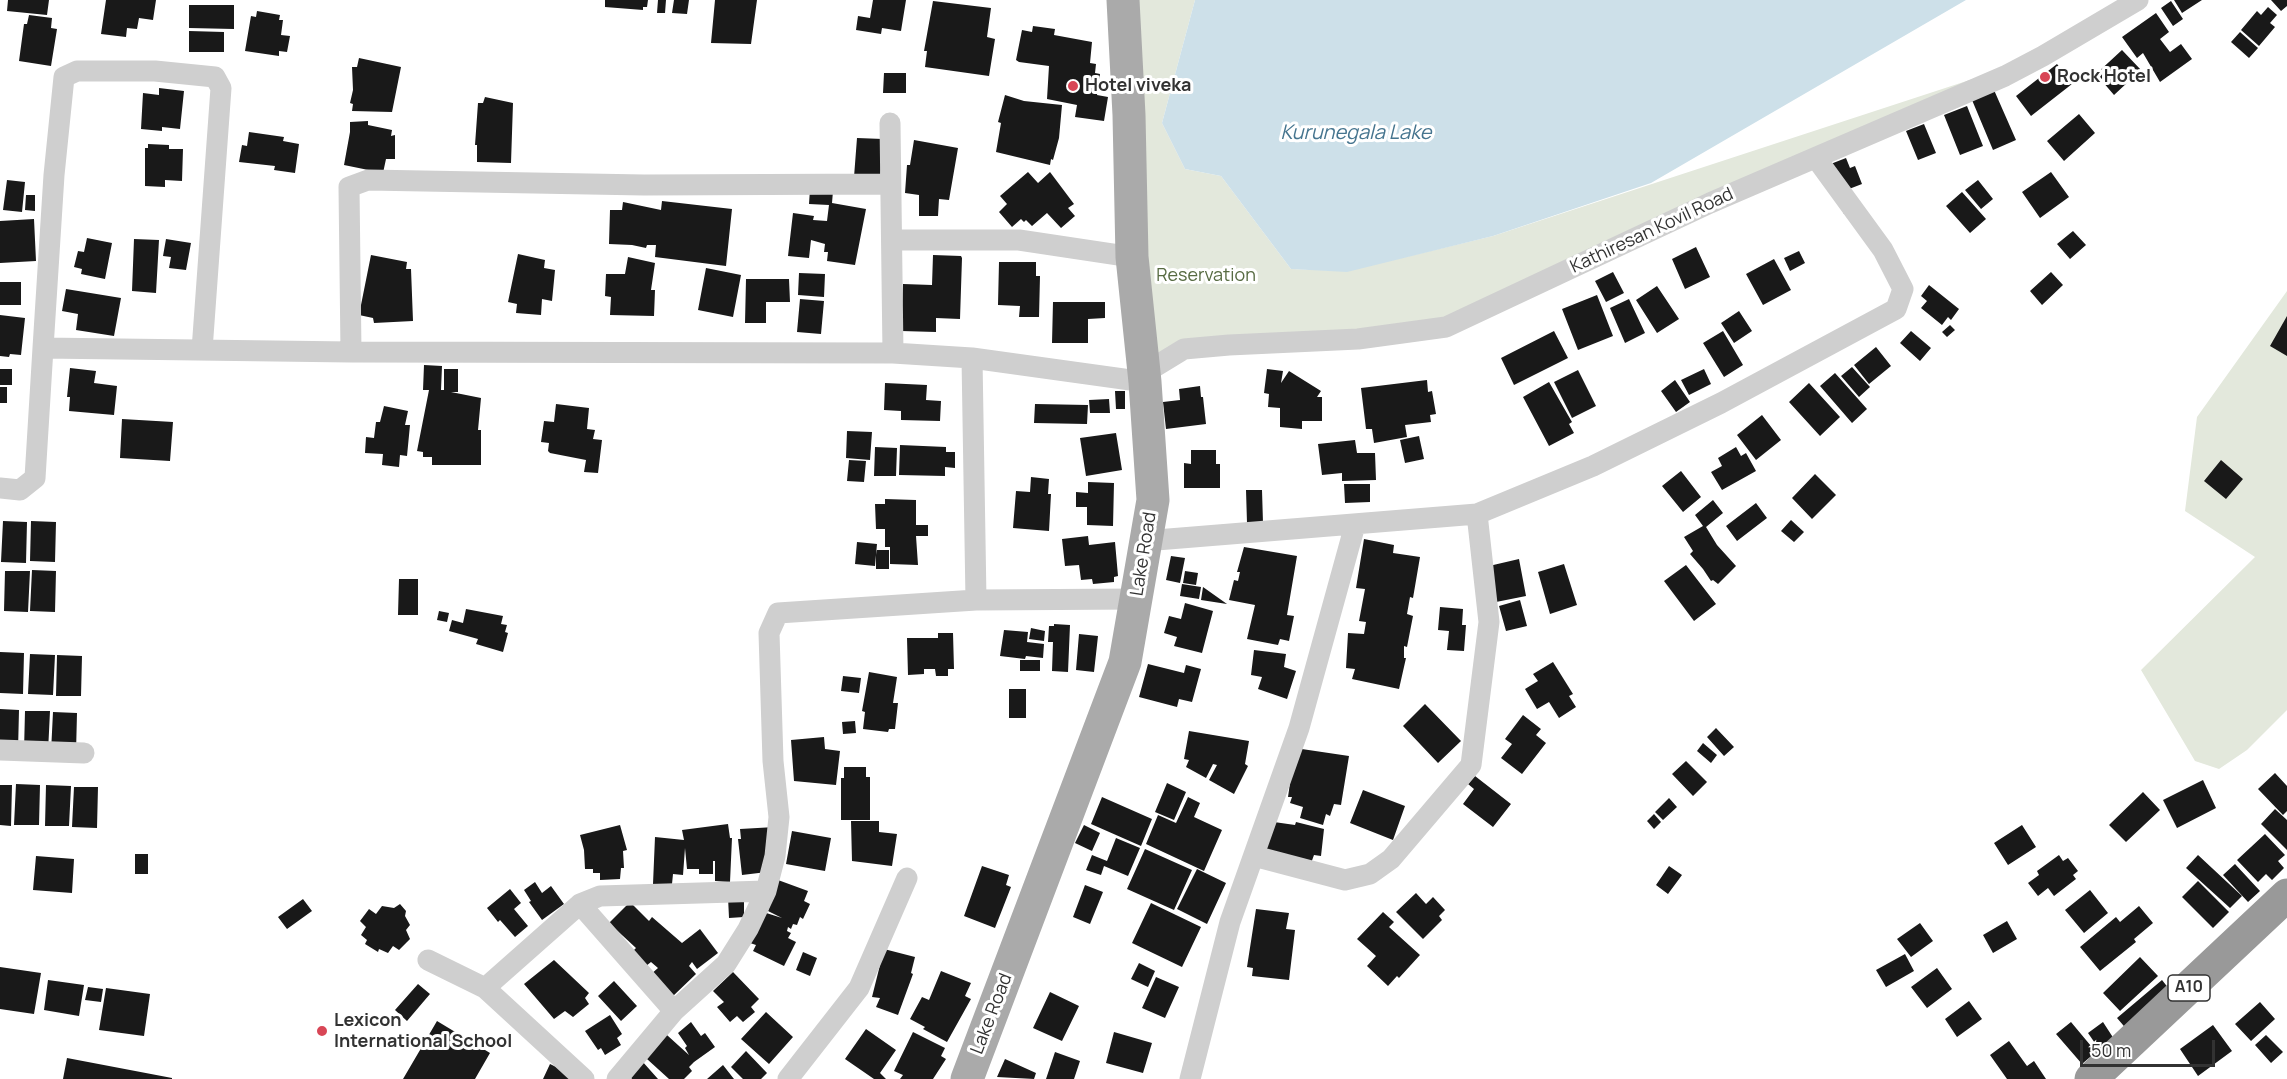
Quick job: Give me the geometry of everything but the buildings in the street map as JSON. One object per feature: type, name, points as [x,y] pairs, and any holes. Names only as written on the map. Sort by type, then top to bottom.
[{"type":"highway","name":"A10","points":[[2106,1074],[2282,909]]},
{"type":"main road","name":"Lake Road","points":[[967,1079],[1125,662],[1138,599],[1144,541],[1153,500],[1132,257],[1128,81],[1123,0]]},
{"type":"street","name":"Kathiresan Kovil Road","points":[[1144,378],[1184,349],[1358,339],[1446,327],[1710,203],[2005,76],[2138,0]]},
{"type":"street","points":[[0,488],[20,490],[35,478],[54,175],[64,78],[77,71],[155,71],[215,77],[221,88],[202,350]]},
{"type":"street","points":[[890,123],[893,353]]},
{"type":"street","points":[[1144,541],[1477,514],[1593,466],[1722,403],[1896,309],[1903,289],[1883,250],[1816,158]]},
{"type":"street","points":[[351,352],[349,187],[368,180],[644,185],[889,184]]},
{"type":"street","points":[[893,240],[1019,240],[1132,257]]},
{"type":"street","points":[[43,348],[351,352],[893,353],[972,358],[1144,378]]},
{"type":"street","points":[[972,358],[976,600]]},
{"type":"street","points":[[1254,856],[1345,880],[1370,874],[1391,859],[1471,765],[1489,621],[1477,514]]},
{"type":"street","points":[[1190,1079],[1230,922],[1299,728],[1355,525]]},
{"type":"street","points":[[617,1079],[674,1011],[726,964],[748,929],[766,891],[775,856],[779,817],[773,761],[769,633],[778,613],[976,600],[1138,599]]},
{"type":"street","points":[[0,750],[84,753]]},
{"type":"street","points":[[788,1079],[859,988],[907,878]]},
{"type":"street","points":[[485,988],[580,904],[600,896],[766,891]]},
{"type":"street","points":[[580,904],[674,1011]]},
{"type":"street","points":[[428,960],[485,988],[560,1070],[584,1079]]},
{"type":"green space","name":"Reservation","points":[[1123,0],[1195,0],[1162,123],[1185,169],[1221,176],[1291,269],[1347,271],[1493,236],[2043,56],[1446,327],[1229,345],[1143,374]]},
{"type":"green space","points":[[2287,291],[2287,710],[2247,750],[2219,769],[2195,761],[2141,670],[2255,557],[2185,511],[2197,417]]},
{"type":"water","name":"Kurunegala Lake","points":[[1195,0],[1966,0],[1651,183],[1493,236],[1347,272],[1291,269],[1221,176],[1185,169],[1162,123]]},
{"type":"place","name":"Rock Hotel","points":[[2045,77]]},
{"type":"place","name":"Hotel viveka","points":[[1073,86]]},
{"type":"place","name":"Lexicon International School","points":[[322,1031]]}]
